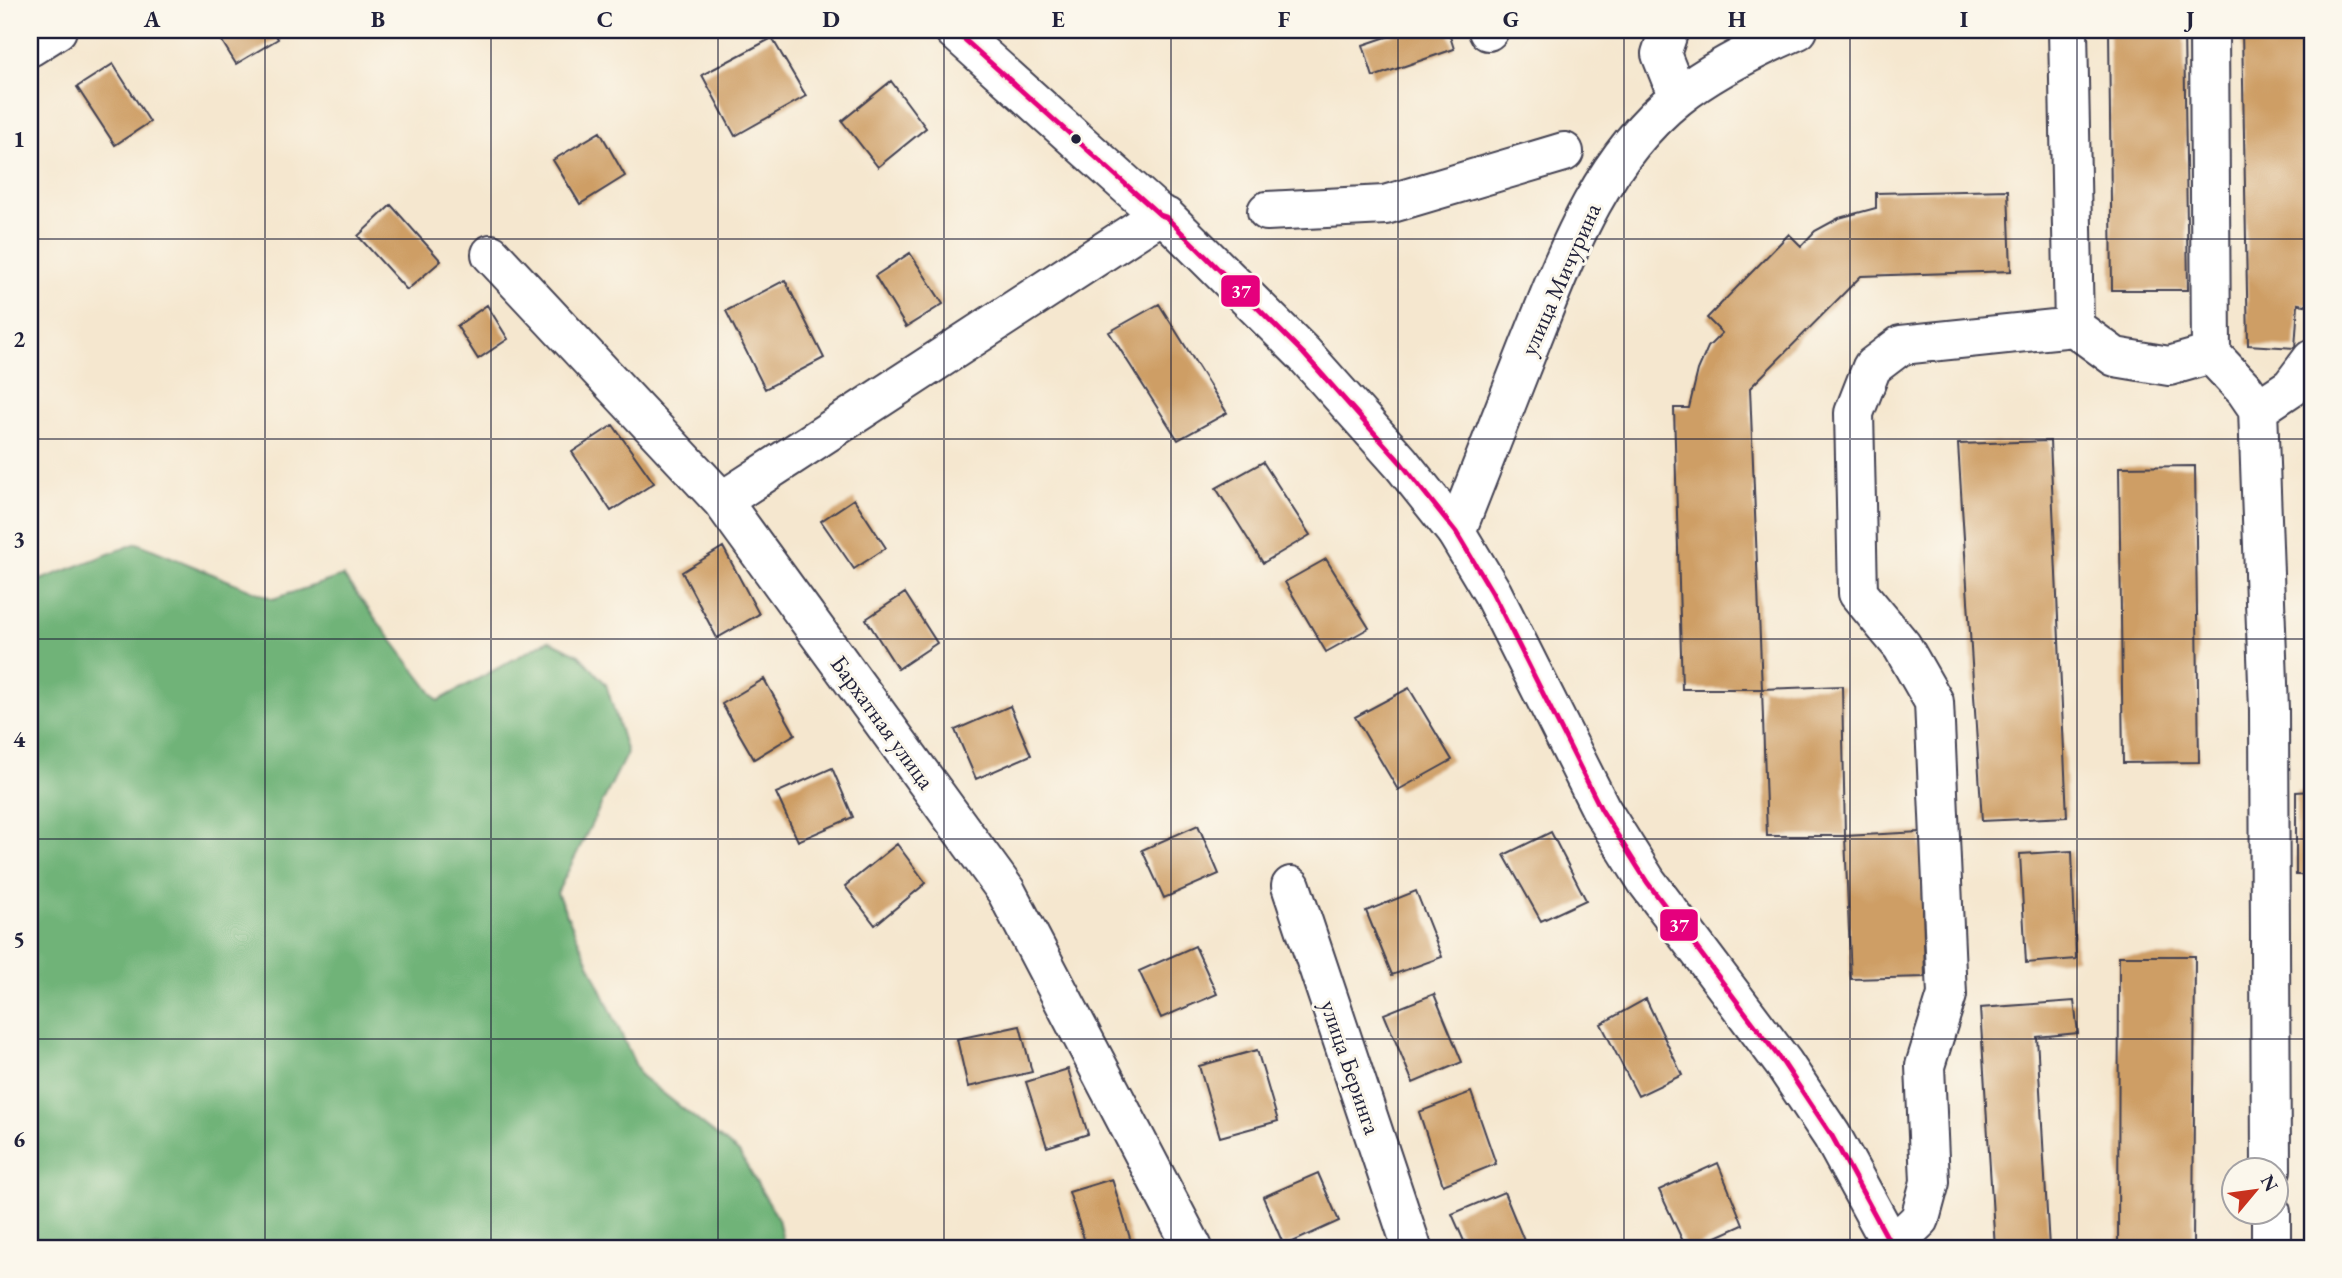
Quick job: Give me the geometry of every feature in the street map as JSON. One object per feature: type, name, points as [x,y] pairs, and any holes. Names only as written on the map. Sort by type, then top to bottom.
[{"type":"street","points":[[30,47],[57,30]]},
{"type":"street","points":[[954,30],[1160,215],[1166,217],[1303,353],[1401,463],[1456,532],[1492,592],[1607,819],[1647,882],[1784,1064],[1832,1136],[1893,1247],[1920,1219],[1930,1182],[1925,1066],[1947,995],[1934,702],[1902,646],[1858,593],[1854,413],[1872,367],[1901,345],[2074,327],[2115,357],[2169,366],[2211,354]]},
{"type":"street","points":[[1669,30],[1661,54],[1678,97]]},
{"type":"street","name":"улица Мичурина","points":[[1456,532],[1572,239],[1607,177],[1644,131],[1678,97],[1753,49],[1798,30]]},
{"type":"street","points":[[2068,30],[2074,327]]},
{"type":"street","points":[[2209,30],[2211,354],[2245,390],[2258,410],[2269,710],[2271,1156]]},
{"type":"street","points":[[1267,211],[1385,205],[1564,152]]},
{"type":"street","points":[[722,501],[1160,215]]},
{"type":"street","name":"Бархатная улица","points":[[491,254],[722,501],[1006,891],[1193,1248]]},
{"type":"street","points":[[2258,410],[2291,387],[2312,359]]},
{"type":"street","name":"улица Беринга","points":[[1291,886],[1412,1248]]},
{"type":"street","points":[[2271,1226],[2271,1248]]},
{"type":"green space","points":[[137,543],[273,599],[343,576],[438,701],[549,640],[579,655],[606,684],[627,753],[557,893],[640,1075],[739,1153],[778,1219],[785,1248],[30,1248],[30,584]]},
{"type":"building","points":[[215,30],[273,30],[278,39],[236,64]]},
{"type":"building","points":[[1407,30],[1448,30],[1454,49],[1373,77],[1363,45]]},
{"type":"building","points":[[2109,30],[2184,30],[2188,290],[2112,290]]},
{"type":"building","points":[[2242,30],[2312,30],[2312,306],[2298,304],[2295,348],[2248,345]]},
{"type":"building","points":[[772,38],[806,96],[735,136],[702,75]]},
{"type":"building","points":[[113,64],[150,122],[115,145],[77,87]]},
{"type":"building","points":[[891,81],[926,128],[878,167],[842,121]]},
{"type":"building","points":[[600,132],[625,176],[580,204],[553,160]]},
{"type":"building","points":[[2008,190],[2011,271],[1861,276],[1750,388],[1762,689],[1682,689],[1674,408],[1689,408],[1698,370],[1708,347],[1722,333],[1707,318],[1789,234],[1801,246],[1815,231],[1839,218],[1876,208],[1876,193]]},
{"type":"building","points":[[391,205],[441,261],[407,290],[358,236]]},
{"type":"building","points":[[910,253],[943,304],[906,327],[875,276]]},
{"type":"building","points":[[785,280],[824,358],[765,389],[726,311]]},
{"type":"building","points":[[1159,304],[1227,413],[1178,440],[1109,332]]},
{"type":"building","points":[[487,305],[508,339],[478,359],[457,326]]},
{"type":"building","points":[[613,425],[654,483],[611,511],[572,452]]},
{"type":"building","points":[[2050,441],[2067,817],[1982,821],[1958,444]]},
{"type":"building","points":[[1263,462],[1310,535],[1263,563],[1216,488]]},
{"type":"building","points":[[2195,466],[2199,762],[2123,763],[2119,467]]},
{"type":"building","points":[[854,499],[886,548],[854,569],[821,521]]},
{"type":"building","points":[[723,547],[759,614],[717,638],[682,572]]},
{"type":"building","points":[[1326,559],[1369,628],[1326,652],[1285,582]]},
{"type":"building","points":[[905,593],[937,643],[898,669],[866,619]]},
{"type":"building","points":[[764,679],[795,734],[754,759],[722,704]]},
{"type":"building","points":[[1842,686],[1845,836],[1767,836],[1762,689]]},
{"type":"building","points":[[1409,688],[1452,760],[1398,790],[1355,717]]},
{"type":"building","points":[[1010,706],[1031,755],[976,779],[955,730]]},
{"type":"building","points":[[832,768],[853,817],[798,841],[776,793]]},
{"type":"building","points":[[2312,791],[2312,875],[2296,875],[2296,792]]},
{"type":"building","points":[[1198,825],[1219,874],[1164,898],[1142,850]]},
{"type":"building","points":[[1551,832],[1586,900],[1541,921],[1504,855]]},
{"type":"building","points":[[1921,832],[1925,977],[1851,979],[1845,836]]},
{"type":"building","points":[[897,844],[926,883],[875,925],[845,886]]},
{"type":"building","points":[[2072,851],[2076,959],[2026,963],[2020,854]]},
{"type":"building","points":[[1416,891],[1442,957],[1392,975],[1366,911]]},
{"type":"building","points":[[1195,946],[1217,994],[1161,1018],[1139,971]]},
{"type":"building","points":[[2119,956],[2195,956],[2193,1248],[2118,1248]]},
{"type":"building","points":[[1434,994],[1462,1062],[1413,1083],[1384,1014]]},
{"type":"building","points":[[1646,999],[1682,1075],[1638,1096],[1601,1024]]},
{"type":"building","points":[[2074,1001],[2078,1033],[2037,1037],[2049,1248],[1995,1248],[1980,1008]]},
{"type":"building","points":[[1020,1026],[1032,1072],[968,1087],[957,1039]]},
{"type":"building","points":[[1257,1050],[1278,1121],[1220,1137],[1199,1066]]},
{"type":"building","points":[[1068,1069],[1088,1134],[1047,1147],[1026,1082]]},
{"type":"building","points":[[1471,1092],[1496,1164],[1443,1185],[1419,1112]]},
{"type":"building","points":[[1718,1163],[1743,1225],[1692,1248],[1686,1248],[1659,1190]]},
{"type":"building","points":[[1318,1173],[1339,1221],[1284,1246],[1263,1197]]},
{"type":"building","points":[[1112,1179],[1133,1248],[1087,1248],[1069,1192]]},
{"type":"building","points":[[1504,1192],[1527,1248],[1467,1248],[1452,1214]]},
{"type":"transit line","name":"37","points":[[954,30],[1160,215],[1166,217],[1303,353],[1401,463],[1456,532],[1492,592],[1601,809],[1647,882],[1784,1064],[1832,1136],[1893,1248]]}]
